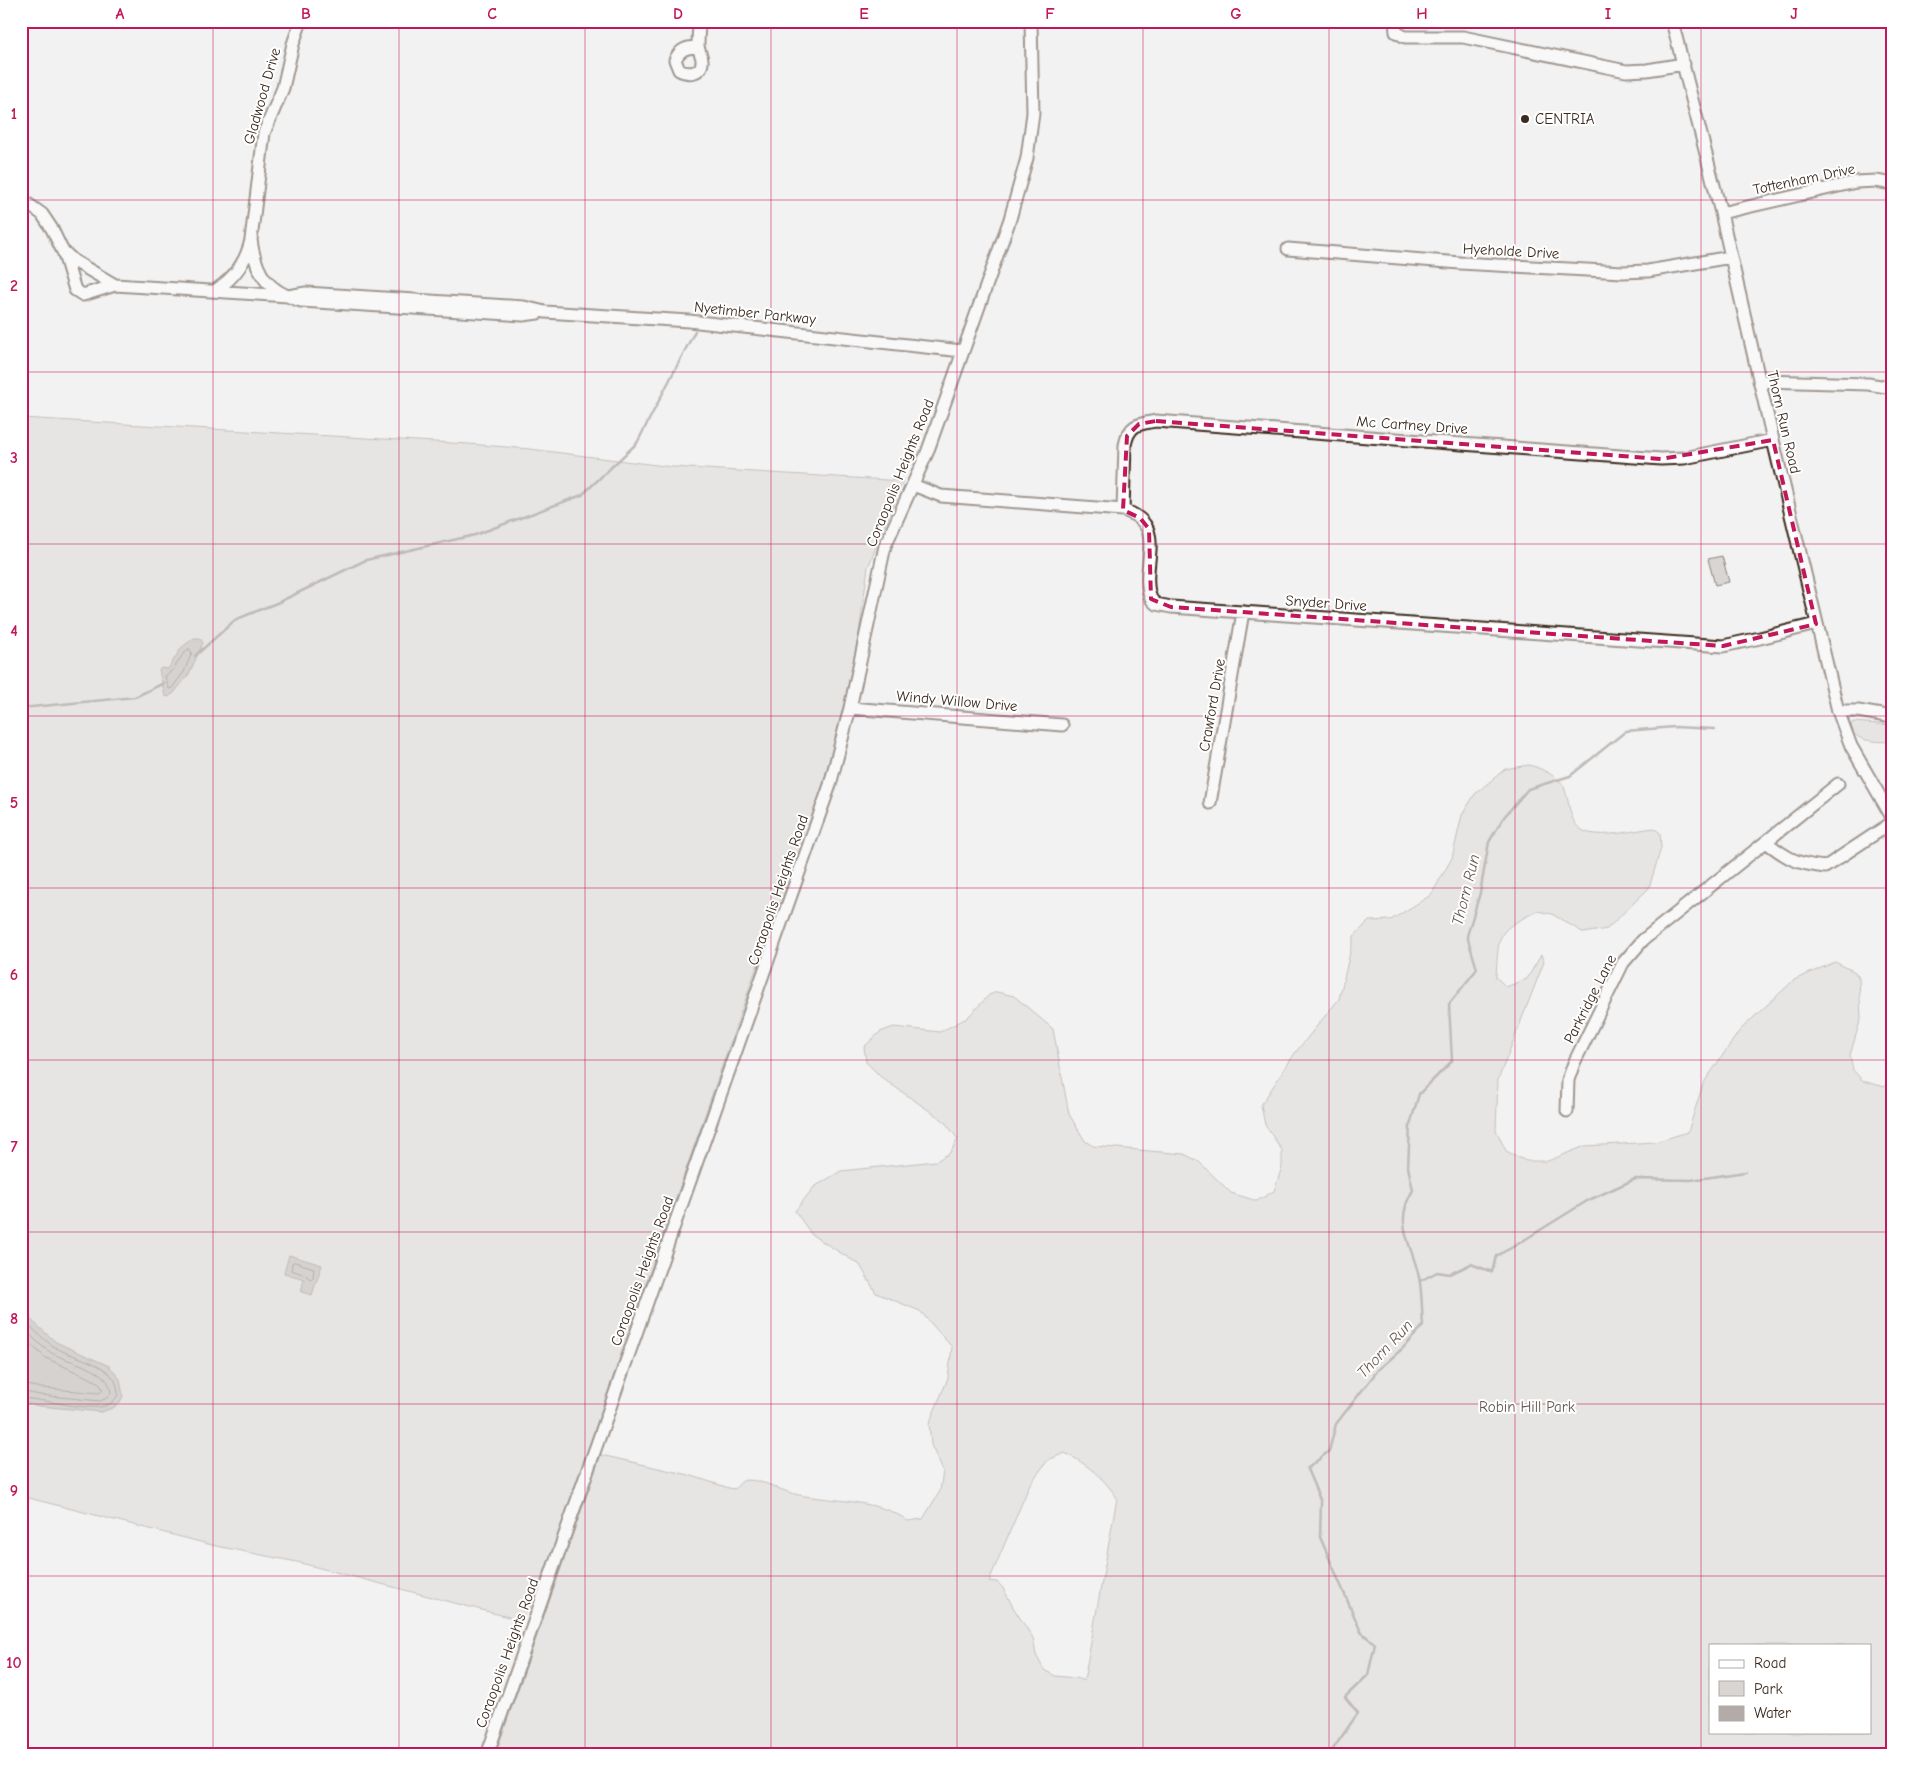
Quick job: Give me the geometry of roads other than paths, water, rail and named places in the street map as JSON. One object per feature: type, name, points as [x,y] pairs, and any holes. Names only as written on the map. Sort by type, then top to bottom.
[{"type":"street","name":"Gladwood Drive","points":[[216,290],[236,273],[248,252],[264,133],[282,88],[301,21]]},
{"type":"street","points":[[698,47],[699,21]]},
{"type":"street","name":"Coraopolis Heights Road","points":[[487,1755],[830,785],[850,708],[885,546],[896,517],[927,453],[1010,219],[1030,146],[1033,113],[1031,21]]},
{"type":"street","points":[[1395,21],[1396,32],[1405,37],[1463,37],[1626,71],[1684,64]]},
{"type":"street","name":"Thorn Run Road","points":[[1672,21],[1721,213],[1772,440],[1838,711],[1850,746],[1893,820]]},
{"type":"street","name":"Tottenham Drive","points":[[1721,213],[1856,182],[1893,184]]},
{"type":"street","points":[[21,199],[36,208],[48,221],[62,250],[75,290],[83,295],[116,285]]},
{"type":"street","name":"Gladwood Drive","points":[[251,240],[255,261],[261,276],[276,290],[288,296]]},
{"type":"street","name":"Hyeholde Drive","points":[[1288,249],[1468,263],[1623,272],[1731,257]]},
{"type":"street","points":[[62,250],[74,261],[116,285]]},
{"type":"street","name":"Nyetimber Parkway","points":[[116,285],[288,296],[306,302],[523,315],[545,312],[689,321],[962,351]]},
{"type":"street","points":[[1759,381],[1868,384],[1893,388]]},
{"type":"street","name":"Mc Cartney Drive","points":[[1123,510],[1127,436],[1132,428],[1139,424],[1156,421],[1661,459],[1684,458],[1772,440]]},
{"type":"street","name":"Snyder Drive","points":[[913,485],[934,495],[953,498],[1123,510],[1140,518],[1149,529],[1148,584],[1151,599],[1156,604],[1171,607],[1723,646],[1816,624]]},
{"type":"street","name":"Crawford Drive","points":[[1210,803],[1243,612]]},
{"type":"street","name":"Windy Willow Drive","points":[[850,708],[1062,725]]},
{"type":"street","points":[[1838,711],[1858,711],[1893,717]]},
{"type":"street","name":"Parkridge Lane","points":[[1567,1111],[1568,1080],[1623,963],[1643,940],[1838,784]]},
{"type":"street","points":[[1766,842],[1786,858],[1806,865],[1825,868],[1893,820]]},
{"type":"water","points":[[194,638],[200,638],[203,643],[189,674],[174,693],[168,697],[165,696],[159,670],[161,668],[168,669],[181,648]]},
{"type":"water","points":[[289,1255],[322,1265],[312,1295],[301,1292],[304,1279],[284,1273]]},
{"type":"water","points":[[21,1311],[56,1342],[109,1366],[120,1379],[123,1396],[120,1402],[113,1408],[101,1412],[39,1406],[21,1402]]},
{"type":"waterway","points":[[195,656],[235,620],[279,602],[366,560],[475,535],[582,495],[637,443],[695,331]]},
{"type":"waterway","points":[[21,708],[135,697],[164,683]]},
{"type":"waterway","name":"Thorn Run","points":[[1329,1755],[1358,1713],[1345,1697],[1368,1675],[1375,1644],[1361,1632],[1320,1537],[1321,1502],[1307,1469],[1329,1451],[1336,1424],[1378,1370],[1403,1348],[1423,1326],[1420,1283],[1404,1226],[1404,1215],[1413,1190],[1408,1167],[1410,1125],[1419,1094],[1452,1061],[1449,1004],[1477,969],[1467,936],[1480,893],[1489,842],[1504,817],[1528,789],[1570,776],[1626,731],[1674,727],[1715,729]]},
{"type":"waterway","points":[[1420,1281],[1437,1272],[1450,1274],[1471,1264],[1492,1272],[1496,1256],[1587,1201],[1635,1179],[1691,1180],[1745,1172]]},
{"type":"place","name":"CENTRIA","points":[[1525,119]]},
{"type":"park label","name":"Robin Hill Park","points":[[1527,1407]]}]
